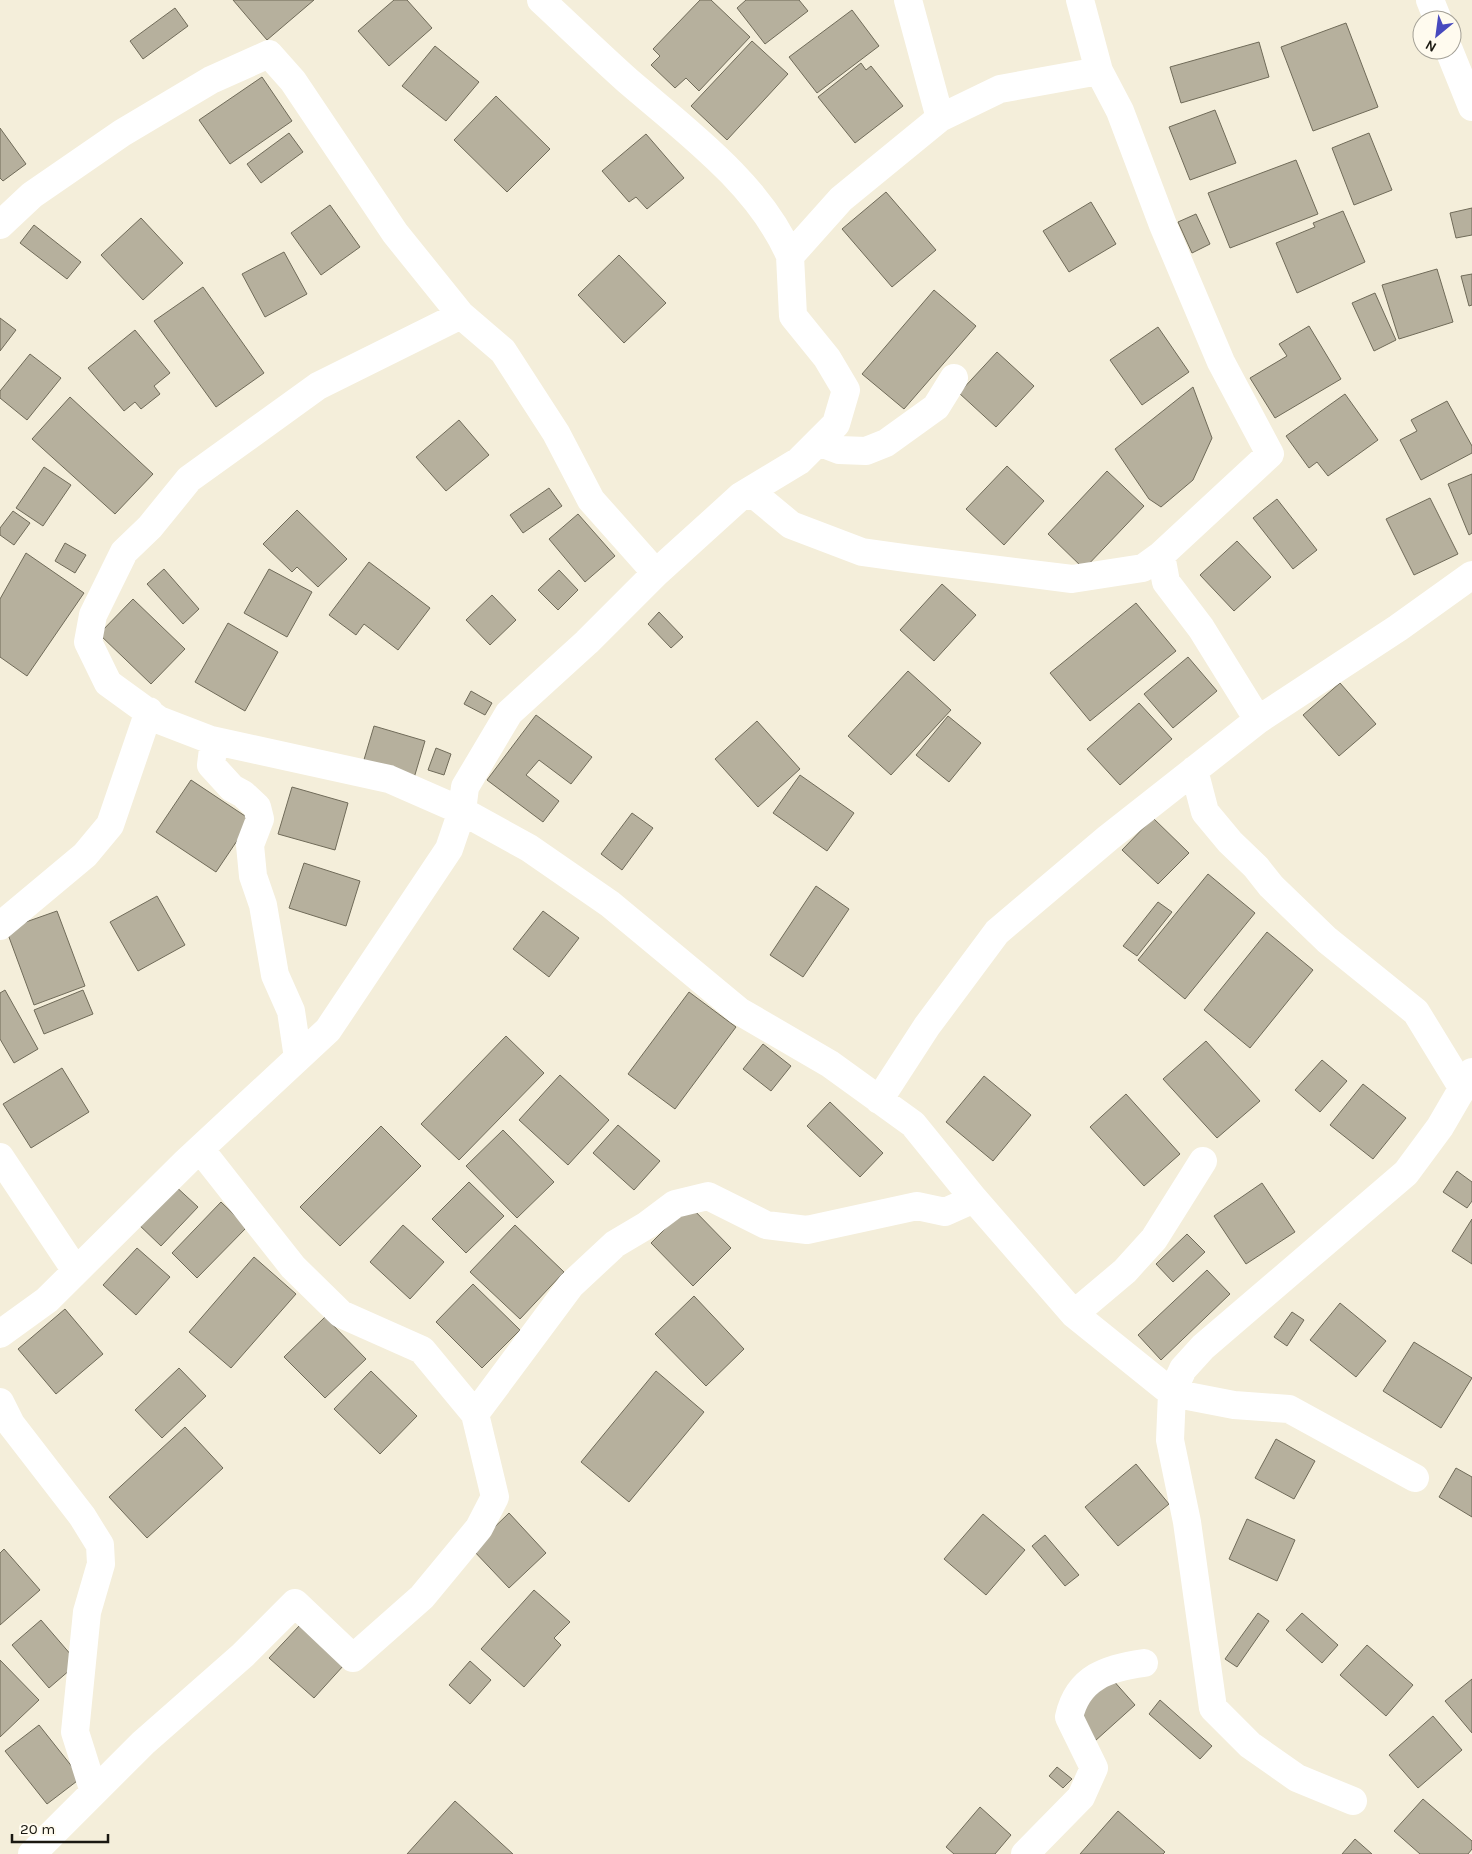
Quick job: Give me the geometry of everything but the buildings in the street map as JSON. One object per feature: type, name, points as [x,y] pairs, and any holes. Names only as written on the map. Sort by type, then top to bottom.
[{"type":"street","points":[[0,1334],[47,1300],[200,1149],[328,1030],[449,850],[462,811],[465,787],[509,712],[587,642],[656,573],[741,496],[799,461],[836,424],[846,390],[827,358],[793,316],[790,256],[780,233],[757,203],[710,152],[613,67],[541,0]]},
{"type":"street","points":[[908,0],[940,118]]},
{"type":"street","points":[[741,496],[756,496],[791,525],[862,552],[1072,579],[1143,568],[1161,555],[1270,454],[1221,362],[1163,225],[1120,111],[1099,71],[1080,0]]},
{"type":"street","points":[[0,225],[32,195],[122,133],[211,80],[269,54],[293,81],[395,234],[461,315],[503,351],[556,433],[591,500],[656,573]]},
{"type":"street","points":[[1453,60],[1472,107]]},
{"type":"street","points":[[790,256],[841,199],[940,118],[1000,89],[1099,71]]},
{"type":"street","points":[[461,315],[318,386],[189,479],[150,527],[124,552],[93,614],[88,642],[108,683],[150,711],[159,720],[214,741],[389,779],[462,811],[529,848],[610,904],[739,1011],[830,1064],[913,1124],[974,1199],[1074,1314],[1172,1393],[1234,1405],[1289,1409],[1415,1478]]},
{"type":"street","points":[[818,442],[839,450],[866,451],[886,443],[936,407],[954,378]]},
{"type":"street","points":[[1161,555],[1166,582],[1201,628],[1258,720]]},
{"type":"street","points":[[879,1100],[927,1026],[997,932],[1108,838],[1258,720],[1317,683],[1472,575]]},
{"type":"street","points":[[0,926],[85,854],[110,825],[150,711]]},
{"type":"street","points":[[214,741],[211,765],[232,788],[243,794],[257,807],[260,819],[250,845],[253,876],[263,905],[275,975],[291,1011],[298,1058]]},
{"type":"street","points":[[1194,770],[1205,812],[1230,842],[1256,866],[1270,886],[1327,940],[1416,1012],[1469,1082],[1440,1127],[1406,1173],[1203,1346],[1183,1369],[1172,1393],[1170,1440],[1187,1522],[1213,1708],[1250,1745],[1297,1778],[1353,1801]]},
{"type":"street","points":[[32,1854],[143,1743],[242,1655],[295,1603],[353,1658],[422,1597],[480,1528],[495,1497],[474,1414],[422,1350],[341,1314],[293,1267],[200,1149]]},
{"type":"street","points":[[0,1157],[76,1271]]},
{"type":"street","points":[[1074,1314],[1125,1271],[1154,1239],[1203,1162]]},
{"type":"street","points":[[474,1414],[571,1285],[615,1244],[647,1226],[676,1204],[708,1196],[766,1225],[807,1230],[917,1206],[945,1212],[974,1199]]},
{"type":"street","points":[[0,1402],[11,1424],[82,1516],[100,1545],[101,1564],[87,1612],[75,1732],[94,1792]]},
{"type":"street","points":[[1025,1854],[1081,1797],[1094,1768],[1069,1717],[1071,1707],[1084,1686],[1110,1668],[1144,1663]]}]
